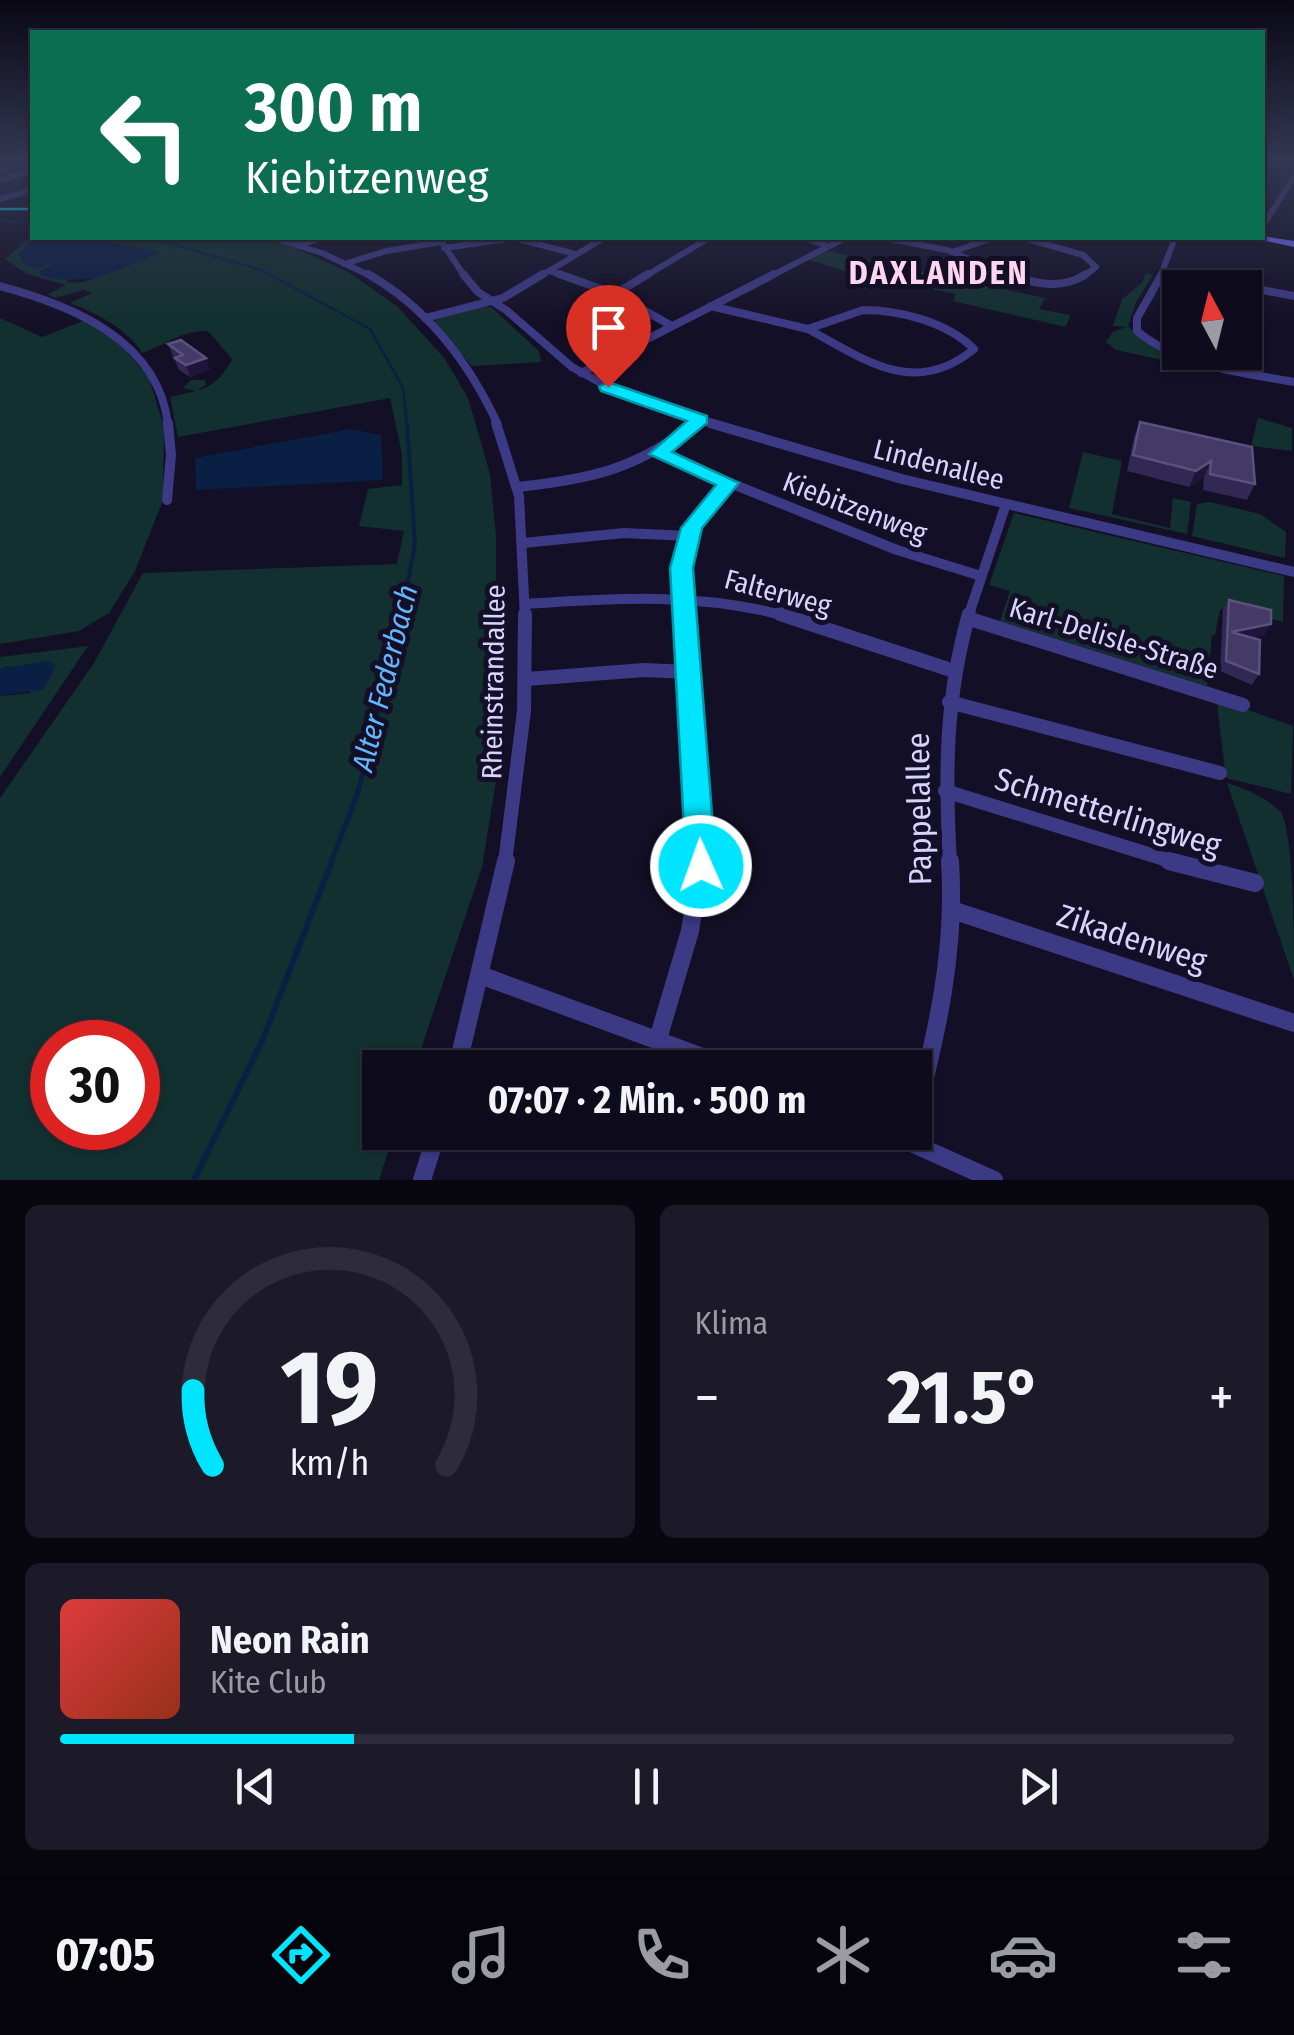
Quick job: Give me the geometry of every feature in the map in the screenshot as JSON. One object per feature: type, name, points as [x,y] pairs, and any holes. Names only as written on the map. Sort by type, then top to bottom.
[{"type":"main road","points":[[1265,238],[1294,242]]},
{"type":"street","name":"Rheinstrandallee","points":[[281,240],[344,264],[397,292],[425,318],[470,375],[496,419],[518,487],[527,679],[516,816],[483,976],[462,1050]]},
{"type":"street","points":[[300,245],[316,240]]},
{"type":"street","points":[[344,264],[386,251],[478,240]]},
{"type":"street","points":[[522,240],[575,254]]},
{"type":"street","points":[[425,318],[491,302],[600,240]]},
{"type":"street","points":[[614,294],[705,240]]},
{"type":"street","points":[[811,240],[826,245]]},
{"type":"street","points":[[581,372],[840,240]]},
{"type":"street","points":[[895,240],[952,252],[1049,285],[1073,284],[1096,267],[1083,255],[1031,240]]},
{"type":"street","points":[[952,252],[987,240]]},
{"type":"street","points":[[1165,270],[1174,240]]},
{"type":"street","name":"Lindenallee","points":[[441,242],[478,292],[581,372],[612,389],[700,420],[890,476],[1294,572]]},
{"type":"street","points":[[550,271],[614,294],[672,326]]},
{"type":"street","points":[[1162,275],[1137,318],[1137,331],[1162,347]]},
{"type":"street","points":[[0,286],[31,292],[94,319],[119,336],[144,364],[160,390],[170,423],[171,476],[166,500]]},
{"type":"street","points":[[1262,290],[1294,296]]},
{"type":"street","points":[[711,306],[808,330],[888,370],[912,376],[943,373],[974,349],[960,334],[884,309],[864,310],[808,330]]},
{"type":"street","points":[[1240,370],[1294,382]]},
{"type":"street","points":[[518,487],[600,477],[658,454],[700,420]]},
{"type":"street","name":"Kiebitzenweg","points":[[658,454],[897,550],[981,576]]},
{"type":"street","points":[[658,1040],[690,931],[701,866],[682,568],[689,536],[702,511],[729,483]]},
{"type":"street","name":"Pappelallee","points":[[930,1050],[948,973],[952,910],[945,791],[954,671],[1006,504]]},
{"type":"street","points":[[523,543],[624,533],[689,536]]},
{"type":"street","name":"Falterweg","points":[[525,604],[684,597],[764,610],[954,671]]},
{"type":"street","name":"Karl-Delisle-Straße","points":[[970,619],[1243,705]]},
{"type":"street","points":[[527,679],[644,670],[688,672]]},
{"type":"street","points":[[950,702],[1220,773]]},
{"type":"street","name":"Schmetterlingweg","points":[[945,791],[1199,870],[1255,883]]},
{"type":"street","name":"Zikadenweg","points":[[952,910],[1294,1023]]},
{"type":"street","points":[[483,976],[684,1050]]},
{"type":"street","points":[[932,1148],[994,1180]]},
{"type":"street","points":[[422,1180],[431,1150]]},
{"type":"green space","points":[[30,238],[27,243],[61,259],[68,258],[67,283],[83,282],[162,252],[93,240],[268,240],[348,272],[397,306],[445,359],[468,398],[490,474],[496,536],[496,781],[482,867],[421,1050],[362,1050],[362,1150],[389,1150],[379,1180],[0,1180],[0,798],[94,663],[143,573],[397,564],[404,531],[359,526],[368,489],[402,485],[402,454],[390,398],[178,437],[170,397],[196,391],[183,388],[191,380],[205,380],[206,385],[197,390],[213,383],[232,359],[208,331],[181,336],[142,353],[110,323],[70,303],[92,293],[84,290],[55,298],[48,294],[66,285],[27,274],[5,259]]},
{"type":"green space","points":[[823,250],[1045,298],[1039,309],[1070,315],[1066,327],[953,301],[956,294],[854,274],[807,259]]},
{"type":"green space","points":[[1146,273],[1153,275],[1136,302],[1128,326],[1150,345],[1162,350],[1162,360],[1116,350],[1106,342],[1113,332],[1126,327],[1113,326],[1122,299],[1142,283]]},
{"type":"green space","points":[[491,307],[539,351],[541,362],[472,366],[434,323],[437,318]]},
{"type":"green space","points":[[0,318],[42,337],[88,319],[116,339],[149,378],[164,427],[163,500],[135,571],[109,613],[79,631],[0,644]]},
{"type":"green space","points":[[1258,418],[1292,428],[1292,451],[1251,446]]},
{"type":"green space","points":[[1083,452],[1122,461],[1112,514],[1170,528],[1173,498],[1191,502],[1187,534],[1069,508]]},
{"type":"green space","points":[[1210,502],[1260,514],[1286,532],[1285,558],[1192,536],[1197,504]]},
{"type":"green space","points":[[1014,513],[1284,576],[1283,622],[1229,607],[1220,610],[1212,635],[1207,686],[1000,621],[1010,591],[989,585]]},
{"type":"green space","points":[[88,646],[0,777],[0,696],[31,693],[10,666],[0,669],[0,657]]},
{"type":"green space","points":[[1226,702],[1293,726],[1291,794],[1226,778],[1217,704]]},
{"type":"green space","points":[[1227,783],[1249,791],[1281,812],[1289,843],[1294,980]]},
{"type":"water","points":[[33,240],[93,240],[162,252],[102,276],[73,280],[39,275],[68,258],[35,269],[24,264],[18,253]]},
{"type":"water","points":[[351,429],[381,435],[383,480],[196,490],[195,458]]},
{"type":"water","points":[[48,661],[56,666],[44,689],[0,696],[0,669]]},
{"type":"building","points":[[181,340],[206,358],[186,365],[175,358],[183,355],[168,344]]},
{"type":"building","points":[[1140,422],[1252,447],[1255,484],[1210,474],[1211,461],[1196,471],[1133,455]]},
{"type":"building","points":[[1229,600],[1271,610],[1271,624],[1231,632],[1260,640],[1259,674],[1226,661]]},
{"type":"waterway","name":"Alter Federbach","points":[[0,220],[30,223]]},
{"type":"waterway","name":"Alter Federbach","points":[[158,240],[261,270],[370,329],[403,388],[407,425]]},
{"type":"waterway","name":"Alter Federbach","points":[[401,617],[415,544],[407,423]]},
{"type":"waterway","name":"Alter Federbach","points":[[331,863],[358,792],[402,614]]},
{"type":"waterway","name":"Alter Federbach","points":[[194,1180],[263,1039],[332,861]]},
{"type":"district","name":"DAXLANDEN","points":[[939,273]]},
{"type":"route","points":[[608,387],[700,420],[658,454],[729,483],[702,511],[692,528],[682,568],[701,866]]}]
